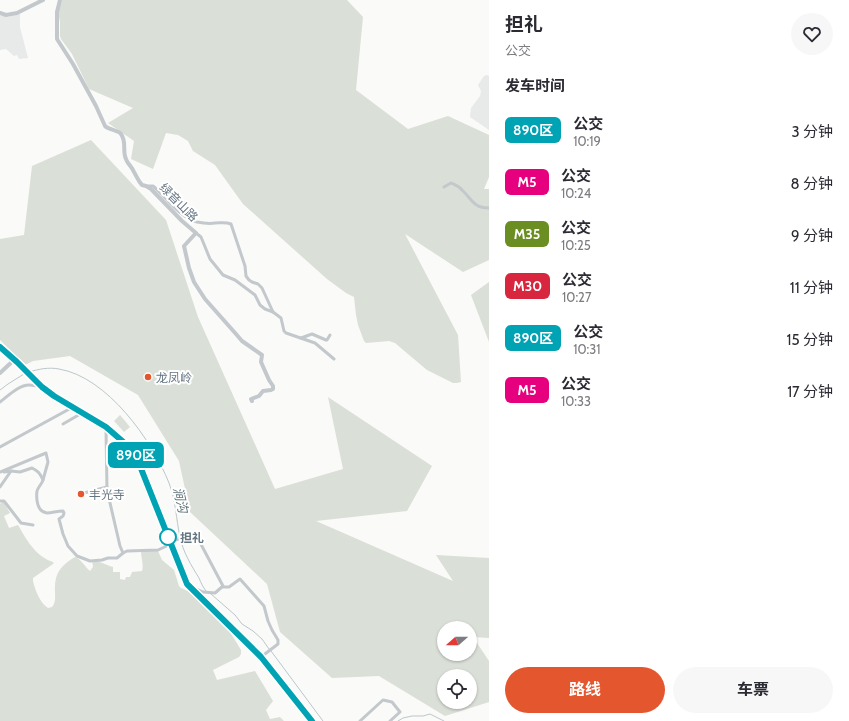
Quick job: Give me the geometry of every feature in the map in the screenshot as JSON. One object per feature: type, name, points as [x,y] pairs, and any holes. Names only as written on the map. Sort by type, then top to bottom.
[{"type":"highway","points":[[0,347],[16,360],[40,386],[73,408],[106,427],[128,446],[136,456],[187,584],[261,657],[312,721]]},
{"type":"street","points":[[0,13],[6,15],[17,14],[43,0]]},
{"type":"street","name":"绿音山路","points":[[60,0],[56,12],[57,40],[73,64],[105,126],[120,133],[125,145],[126,159],[135,172],[138,181],[142,185],[151,189],[182,221],[196,233],[184,246],[194,282],[205,299],[242,341],[262,355],[261,362],[273,386],[273,389],[263,391],[259,396],[251,400],[252,401]]},
{"type":"street","points":[[444,187],[450,183],[457,186],[462,189],[475,204],[482,208],[489,208]]},
{"type":"street","points":[[146,186],[153,186],[188,219],[197,222],[214,224],[231,224],[246,276],[249,280],[258,284],[262,288],[273,312]]},
{"type":"street","points":[[196,233],[201,237],[210,259],[223,275],[235,280],[255,295],[260,305],[264,309],[273,312],[281,318],[284,331],[286,333],[315,343],[334,359]]},
{"type":"street","points":[[301,338],[312,334],[327,340],[330,335]]},
{"type":"street","points":[[0,372],[16,360]]},
{"type":"street","points":[[0,402],[21,387],[28,385],[40,386]]},
{"type":"street","points":[[0,447],[73,408]]},
{"type":"street","points":[[63,424],[82,413]]},
{"type":"street","points":[[106,427],[107,487],[120,546],[123,553]]},
{"type":"street","points":[[0,473],[46,453],[48,462],[42,483],[37,491],[39,509],[48,513],[63,511],[63,516],[59,518],[63,534],[68,546],[77,556],[90,561],[117,558],[127,551],[158,550],[176,539],[195,533],[223,586],[222,587]]},
{"type":"street","points":[[0,473],[11,471],[20,472],[32,468],[37,470],[43,480]]},
{"type":"street","points":[[0,487],[11,471]]},
{"type":"street","points":[[84,493],[107,487]]},
{"type":"street","points":[[0,500],[4,501],[20,523],[33,525]]},
{"type":"street","points":[[187,584],[203,592],[215,593],[222,587],[229,587],[240,579],[262,602],[268,621],[278,640],[278,644],[261,657]]},
{"type":"street","points":[[360,721],[383,700],[392,702],[400,712],[390,721]]},
{"type":"shaded area","points":[[62,0],[347,0],[363,17],[356,90],[408,129],[448,116],[489,135],[489,177],[484,189],[489,189],[489,260],[463,272],[405,234],[458,335],[461,382],[453,383],[427,370],[395,343],[389,341],[366,343],[358,325],[354,297],[327,279],[243,204],[215,165],[193,151],[188,141],[178,135],[166,133],[153,169],[131,159],[134,141],[108,123],[133,108],[89,89],[72,54],[60,36],[58,11]]},
{"type":"shaded area","points":[[20,14],[20,27],[28,58],[19,59],[17,55],[14,56],[6,49],[0,50],[0,15],[8,17]]},
{"type":"shaded area","points":[[484,76],[489,76],[489,130],[470,117],[471,108],[480,96],[481,91],[478,85]]},
{"type":"shaded area","points":[[91,140],[166,220],[198,317],[275,489],[343,469],[328,397],[432,466],[407,511],[316,521],[453,581],[436,555],[489,558],[489,638],[477,637],[477,621],[437,621],[437,661],[477,661],[477,643],[489,661],[489,702],[477,706],[477,669],[437,669],[437,709],[467,709],[445,716],[379,676],[332,678],[280,632],[267,584],[190,512],[179,461],[138,395],[70,356],[33,361],[25,365],[0,340],[0,239],[24,235],[32,166]]},
{"type":"shaded area","points":[[489,282],[489,342],[471,295]]},
{"type":"shaded area","points":[[120,415],[130,427],[124,432],[114,421]]},
{"type":"shaded area","points":[[3,501],[10,513],[4,516],[9,528],[18,525],[37,552],[54,563],[33,578],[40,600],[45,606],[48,608],[52,607],[55,600],[57,575],[65,564],[75,557],[79,559],[90,571],[93,567],[92,560],[113,567],[113,572],[120,572],[120,579],[125,580],[126,577],[130,577],[132,572],[142,571],[143,566],[141,551],[158,551],[162,560],[174,570],[179,586],[198,598],[227,627],[241,650],[239,657],[213,670],[217,680],[255,671],[273,701],[266,710],[270,719],[280,717],[284,721],[0,721],[0,504]]},
{"type":"waterway","name":"涧沟","points":[[29,372],[52,368],[77,374],[94,384],[126,413],[151,448],[169,483],[173,496],[181,543],[190,563],[206,591]]},
{"type":"waterway","name":"涧沟","points":[[0,390],[24,374]]},
{"type":"waterway","name":"涧沟","points":[[211,594],[235,615],[242,624],[262,639],[269,649]]},
{"type":"waterway","name":"涧沟","points":[[271,651],[323,721]]},
{"type":"waterway","name":"涧沟","points":[[398,721],[412,716],[423,716],[430,714],[444,721]]},
{"type":"bus line","name":"890区","points":[[0,347],[42,387],[54,396],[106,427],[128,446],[136,456],[187,584],[261,657],[312,721]]},
{"type":"place","name":"龙凤岭","points":[[148,377]]},
{"type":"place","name":"丰光寺","points":[[81,494]]},
{"type":"place","name":"担礼","points":[[168,537]]}]
